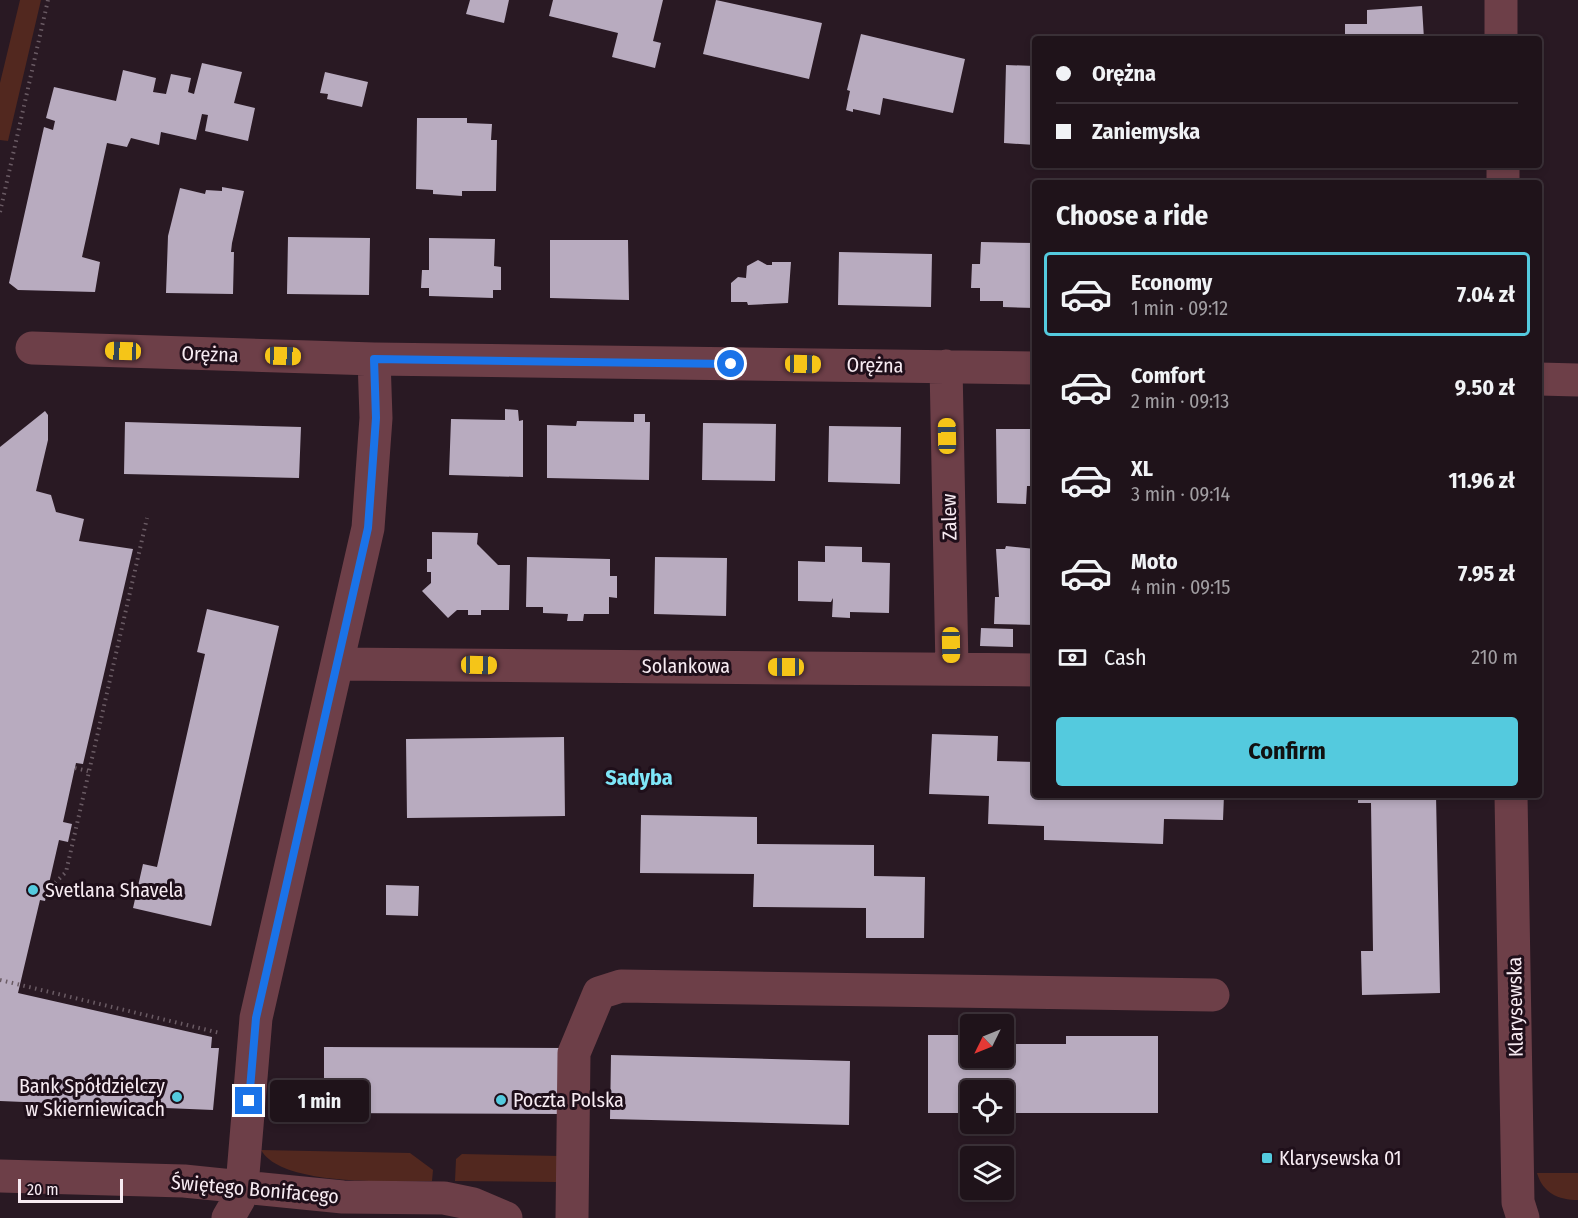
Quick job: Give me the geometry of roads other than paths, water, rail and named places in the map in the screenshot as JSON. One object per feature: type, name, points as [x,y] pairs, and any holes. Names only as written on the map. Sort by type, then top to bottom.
[{"type":"street","points":[[1501,0],[1501,36]]},
{"type":"street","name":"Orężna","points":[[32,348],[374,359],[1032,368]]},
{"type":"street","points":[[228,1218],[242,1186],[256,1018],[368,528],[376,418],[374,359]]},
{"type":"street","name":"Zalew","points":[[946,366],[951,668]]},
{"type":"street","points":[[1542,379],[1578,380]]},
{"type":"street","name":"Solankowa","points":[[337,664],[1032,670]]},
{"type":"street","name":"Klarysewska","points":[[1511,798],[1518,1202],[1523,1218]]},
{"type":"street","points":[[572,1218],[574,1053],[599,993],[621,986],[1213,995]]},
{"type":"street","name":"Świętego Bonifacego","points":[[0,1176],[184,1181],[343,1197],[444,1198],[473,1204],[506,1218]]},
{"type":"place","name":"Svetlana Shavela","points":[[33,890]]},
{"type":"place","name":"Bank Spółdzielczy w Skierniewicach","points":[[177,1097]]},
{"type":"place","name":"Poczta Polska","points":[[501,1100]]},
{"type":"place","name":"Klarysewska 01","points":[[1267,1158]]},
{"type":"district","name":"Sadyba","points":[[639,777]]}]
